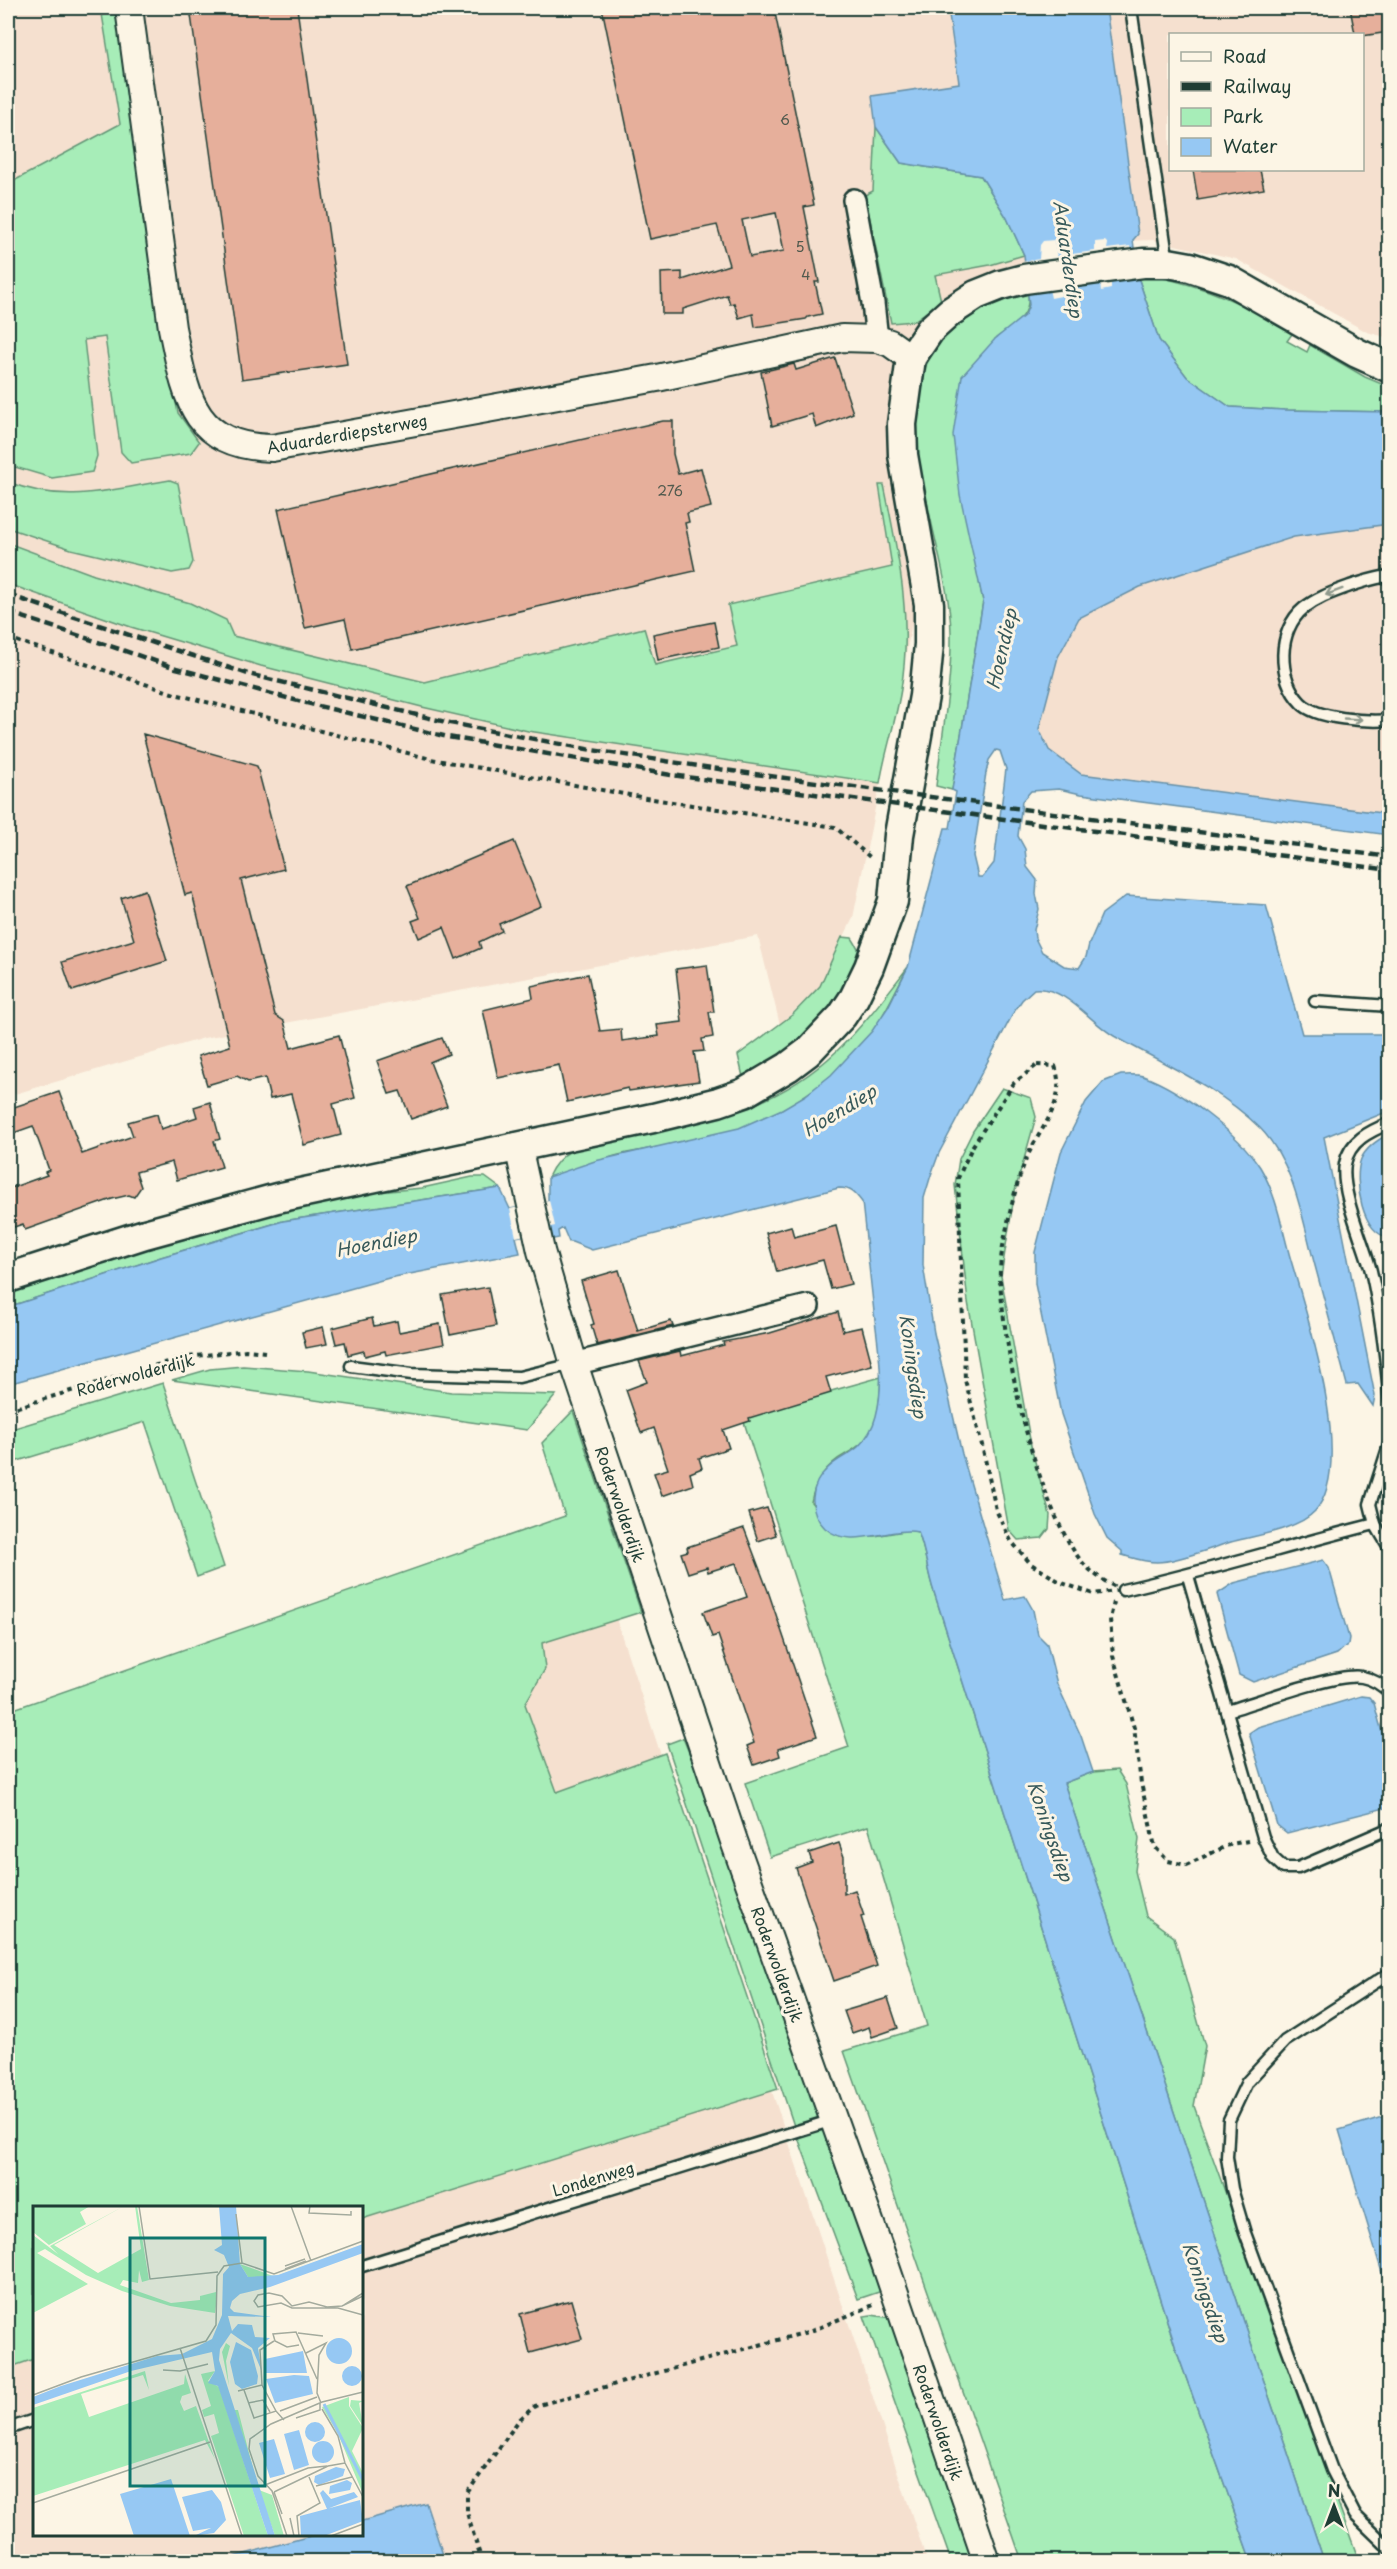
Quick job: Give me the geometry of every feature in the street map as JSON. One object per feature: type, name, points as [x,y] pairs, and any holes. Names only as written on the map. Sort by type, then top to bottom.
[{"type":"main road","points":[[8,1278],[145,1234],[277,1198],[653,1118],[718,1102],[744,1093],[788,1067],[819,1040],[842,1016],[854,998],[869,967],[893,901],[902,815],[924,696],[929,644],[928,604],[903,455],[902,424],[911,358],[930,330],[950,312],[992,288],[1024,279],[1155,263],[1190,267],[1229,280],[1357,353],[1389,368]]},
{"type":"street","name":"Aduarderdiepsterweg","points":[[129,8],[172,328],[182,381],[193,408],[201,420],[218,434],[239,445],[272,448],[657,378],[842,338],[877,339],[890,343],[911,358]]},
{"type":"street","points":[[854,200],[873,303],[877,339]]},
{"type":"street","name":"Roderwolderdijk","points":[[518,1146],[541,1251],[573,1364],[734,1841],[896,2296],[987,2562]]},
{"type":"street","points":[[573,1364],[808,1306]]},
{"type":"lane","points":[[1131,8],[1155,263]]},
{"type":"lane","points":[[1389,576],[1379,576],[1326,594],[1303,609],[1287,633],[1283,655],[1287,682],[1302,705],[1332,718],[1389,720]]},
{"type":"lane","points":[[1316,1001],[1389,1006]]},
{"type":"lane","points":[[1389,1123],[1358,1140],[1345,1164],[1346,1184],[1376,1297],[1389,1402]]},
{"type":"lane","points":[[351,1366],[412,1374],[519,1377],[573,1364]]},
{"type":"lane","points":[[1389,1442],[1370,1504],[1375,1524],[1389,1549]]},
{"type":"lane","points":[[1123,1590],[1188,1576],[1285,1546],[1375,1524]]},
{"type":"lane","points":[[1188,1576],[1266,1843],[1273,1858],[1284,1868],[1298,1868],[1389,1828]]},
{"type":"lane","points":[[1227,1711],[1328,1681],[1361,1677],[1382,1685],[1389,1694]]},
{"type":"lane","points":[[1389,1973],[1285,2041],[1247,2082],[1229,2120],[1227,2157],[1232,2189],[1245,2233],[1332,2470],[1355,2516],[1389,2549]]},
{"type":"lane","name":"Londenweg","points":[[363,2266],[833,2120]]},
{"type":"lane","points":[[8,2429],[33,2420]]},
{"type":"path","points":[[8,638],[175,694],[431,759],[646,798],[835,827],[879,865],[896,867]]},
{"type":"path","points":[[1037,1065],[1055,1066],[1060,1082],[1057,1101],[1025,1162],[1006,1228],[1000,1279],[1010,1360],[1031,1445],[1050,1505],[1075,1553],[1106,1583],[1123,1590],[1093,1594],[1062,1582],[1031,1564],[1011,1541],[996,1510],[965,1380],[958,1178],[972,1146],[1014,1083],[1037,1065]]},
{"type":"path","name":"Roderwolderdijk","points":[[8,1410],[180,1358],[246,1350],[265,1352]]},
{"type":"path","points":[[1123,1590],[1114,1600],[1110,1619],[1113,1656],[1134,1728],[1141,1784],[1155,1847],[1167,1861],[1185,1865],[1231,1844],[1250,1840],[1266,1843]]},
{"type":"path","points":[[482,2562],[466,2513],[466,2493],[519,2420],[536,2406],[811,2331],[896,2296]]},
{"type":"shaded area","points":[[8,8],[1389,8],[1389,338],[1367,332],[1236,259],[1153,240],[1065,243],[923,569],[853,918],[820,986],[780,1025],[758,936],[204,1038],[8,1096]]},
{"type":"shaded area","points":[[1389,505],[1389,832],[1087,785],[1023,759],[1047,617],[1294,517]]},
{"type":"shaded area","points":[[588,1534],[927,2561],[8,2562],[8,1749]]},
{"type":"green space","points":[[101,8],[115,8],[155,296],[178,413],[199,442],[191,453],[131,463],[121,452],[105,337],[84,340],[97,456],[92,472],[52,478],[8,465],[8,184],[120,124]]},
{"type":"green space","points":[[876,127],[901,163],[981,176],[1007,218],[1024,255],[990,265],[935,275],[941,301],[914,321],[891,323],[865,195],[873,191]]},
{"type":"green space","points":[[1153,276],[1190,285],[1242,305],[1292,334],[1287,341],[1307,352],[1310,345],[1365,377],[1389,387],[1389,412],[1230,407],[1187,377],[1159,340],[1138,277],[1153,278]]},
{"type":"green space","points":[[1028,294],[1028,303],[1023,316],[995,339],[976,566],[983,601],[952,790],[936,786],[948,690],[951,632],[947,595],[921,469],[916,428],[919,389],[932,354],[957,324],[981,307]]},
{"type":"green space","points":[[170,480],[178,483],[193,562],[189,570],[172,573],[71,549],[8,528],[8,482],[49,493],[69,494],[108,491]]},
{"type":"green space","points":[[879,485],[884,485],[899,561],[905,612],[901,689],[880,783],[528,731],[422,707],[261,666],[131,627],[8,584],[8,543],[94,575],[190,603],[226,620],[233,636],[425,682],[644,628],[655,665],[737,646],[728,605],[892,567]]},
{"type":"green space","points":[[842,937],[852,938],[857,946],[862,962],[861,972],[800,1044],[743,1077],[738,1055],[792,1015],[820,986]]},
{"type":"green space","points":[[908,967],[883,1016],[860,1047],[830,1077],[795,1102],[738,1129],[697,1140],[617,1155],[548,1177],[561,1158],[578,1147],[722,1115],[753,1105],[802,1080],[841,1047],[858,1029]]},
{"type":"green space","points":[[1002,1088],[1031,1098],[1036,1117],[1015,1191],[1001,1276],[1032,1451],[1050,1515],[1049,1529],[1042,1538],[1018,1540],[1009,1530],[968,1302],[955,1185],[959,1159],[973,1131]]},
{"type":"green space","points":[[472,1177],[485,1177],[500,1188],[283,1221],[161,1257],[8,1307],[8,1290],[229,1222],[356,1194],[422,1188]]},
{"type":"green space","points":[[243,1366],[308,1371],[451,1392],[556,1395],[527,1430],[172,1380],[210,1369]]},
{"type":"green space","points":[[881,1377],[878,1408],[872,1431],[861,1445],[827,1468],[815,1487],[811,1502],[840,1536],[875,1536],[910,1530],[918,1532],[934,1592],[1178,2355],[1252,2561],[1022,2561],[844,2051],[927,2026],[868,1826],[770,1857],[745,1783],[849,1747],[742,1416]]},
{"type":"green space","points":[[163,1383],[224,1567],[197,1577],[145,1422],[8,1464],[8,1430]]},
{"type":"green space","points":[[573,1411],[641,1612],[542,1643],[545,1669],[525,1704],[557,1792],[665,1753],[778,2089],[363,2219],[363,2206],[33,2206],[33,2359],[8,2368],[8,1711],[565,1516],[542,1443]]},
{"type":"green space","points":[[683,1738],[742,1883],[822,2126],[882,2291],[858,2299],[797,2135],[667,1744]]},
{"type":"green space","points":[[1117,1770],[1126,1784],[1139,1839],[1135,1871],[1146,1916],[1174,1937],[1205,2046],[1194,2106],[1358,2558],[1355,2561],[1324,2561],[1064,1783],[1093,1772]]},
{"type":"green space","points":[[864,2316],[892,2318],[979,2561],[951,2561]]},
{"type":"water","points":[[948,8],[1106,8],[1138,234],[1133,240],[1138,277],[1159,340],[1187,377],[1230,407],[1389,412],[1389,524],[1294,537],[1140,587],[1079,618],[1058,657],[1039,729],[1049,750],[1081,774],[1389,814],[1389,835],[1081,794],[1059,789],[1031,791],[1022,801],[1018,836],[1025,849],[1027,867],[1037,880],[1036,894],[1039,909],[1034,930],[1035,938],[1042,952],[1064,966],[1079,968],[1086,957],[1102,914],[1126,896],[1266,905],[1302,1034],[1389,1034],[1389,1111],[1324,1137],[1375,1396],[1373,1406],[1358,1384],[1347,1385],[1301,1209],[1289,1174],[1272,1142],[1244,1113],[1209,1088],[1114,1036],[1077,1006],[1056,993],[1045,989],[1034,989],[1022,1000],[1014,1012],[939,1153],[924,1198],[923,1265],[934,1333],[962,1454],[1005,1600],[1025,1596],[1033,1610],[1038,1635],[1047,1644],[1057,1684],[1081,1736],[1093,1772],[1064,1783],[1324,2561],[1252,2561],[1178,2355],[934,1592],[918,1532],[895,1532],[858,1538],[835,1535],[825,1528],[815,1513],[813,1497],[817,1482],[832,1465],[858,1447],[864,1440],[873,1425],[879,1403],[880,1364],[862,1202],[855,1194],[850,1190],[839,1188],[592,1250],[569,1242],[563,1228],[558,1231],[559,1238],[549,1240],[546,1231],[516,1237],[520,1253],[389,1278],[8,1384],[8,1307],[161,1257],[283,1221],[500,1188],[510,1209],[548,1201],[548,1177],[595,1161],[739,1128],[782,1109],[806,1095],[831,1075],[872,1031],[888,1007],[908,967],[945,828],[950,828],[956,792],[952,790],[983,601],[960,495],[953,435],[962,376],[995,339],[1025,315],[1029,305],[1024,255],[1007,218],[981,176],[901,163],[876,127],[872,96],[959,83]],"holes":[[[996,750],[1000,751],[1006,769],[994,863],[983,877],[978,877],[973,856],[986,773],[989,760]]]},
{"type":"water","points":[[1121,1075],[1143,1076],[1191,1102],[1238,1140],[1266,1177],[1307,1313],[1330,1425],[1331,1460],[1327,1489],[1315,1511],[1308,1517],[1276,1531],[1184,1557],[1157,1562],[1122,1555],[1122,1551],[1107,1538],[1095,1514],[1061,1414],[1035,1284],[1035,1252],[1061,1152],[1086,1102],[1103,1082]]},
{"type":"water","points":[[1389,1134],[1390,1237],[1380,1234],[1366,1218],[1358,1180],[1363,1155],[1373,1144]]},
{"type":"water","points":[[1323,1560],[1329,1568],[1349,1638],[1348,1644],[1337,1654],[1253,1682],[1239,1675],[1217,1594],[1234,1583]]},
{"type":"water","points":[[1361,1696],[1369,1697],[1374,1703],[1389,1758],[1389,1807],[1287,1833],[1277,1825],[1249,1733],[1258,1727]]},
{"type":"water","points":[[1390,2115],[1389,2296],[1339,2130]]},
{"type":"water","points":[[426,2503],[445,2561],[219,2561],[310,2536],[363,2536],[363,2521]]},
{"type":"pier","points":[[1054,240],[1057,256],[1095,251],[1095,242],[1105,241],[1108,244],[1107,249],[1130,246],[1135,276],[1111,281],[1111,289],[1101,291],[1100,282],[1061,288],[1061,296],[1051,298],[1049,289],[1025,294],[1022,262],[1039,259],[1040,245],[1043,241]]},
{"type":"pier","points":[[549,1200],[555,1226],[516,1237],[510,1209]]},
{"type":"building","points":[[190,8],[297,8],[347,364],[242,379]]},
{"type":"building","points":[[602,8],[774,8],[814,205],[804,207],[819,282],[815,282],[822,314],[806,319],[755,327],[753,314],[739,318],[734,303],[730,304],[727,295],[683,309],[683,314],[662,314],[661,273],[682,272],[682,280],[729,265],[717,225],[650,239]],"holes":[[[776,213],[784,251],[750,257],[742,220]]]},
{"type":"building","points":[[1350,8],[1389,8],[1389,32],[1364,36],[1364,33],[1355,33]]},
{"type":"building","points":[[1193,171],[1260,171],[1264,189],[1198,200]]},
{"type":"building","points":[[835,358],[853,413],[816,428],[812,414],[772,426],[761,372],[794,364],[796,370]]},
{"type":"building","points":[[663,421],[673,421],[673,454],[678,474],[701,468],[711,507],[687,513],[689,522],[685,523],[695,571],[352,649],[345,619],[305,628],[278,509]]},
{"type":"building","points":[[714,622],[719,647],[658,660],[653,634]]},
{"type":"building","points":[[143,734],[257,766],[284,869],[241,880],[275,1015],[284,1021],[291,1048],[339,1035],[355,1098],[333,1104],[341,1135],[304,1145],[291,1094],[270,1099],[265,1078],[248,1082],[237,1076],[207,1085],[198,1056],[230,1046],[192,893],[185,895]]},
{"type":"building","points":[[514,841],[541,906],[499,924],[502,931],[479,942],[481,948],[456,959],[444,927],[419,938],[412,921],[420,918],[407,886]]},
{"type":"building","points":[[145,890],[167,961],[72,991],[62,962],[134,940],[121,898]]},
{"type":"building","points":[[707,965],[714,1012],[709,1012],[713,1037],[702,1039],[704,1051],[694,1052],[699,1081],[629,1091],[628,1088],[567,1102],[559,1065],[498,1078],[483,1010],[533,998],[531,986],[588,974],[600,1031],[621,1029],[622,1041],[659,1036],[657,1025],[682,1022],[676,969]]},
{"type":"building","points":[[442,1038],[449,1054],[430,1062],[447,1106],[411,1119],[400,1091],[389,1094],[377,1061]]},
{"type":"building","points":[[59,1092],[82,1154],[133,1136],[128,1122],[157,1114],[161,1129],[197,1117],[194,1107],[210,1102],[220,1139],[214,1141],[222,1167],[177,1180],[172,1162],[136,1172],[141,1187],[134,1197],[129,1195],[112,1199],[25,1230],[23,1224],[8,1229],[8,1189],[47,1175],[45,1172],[49,1170],[33,1126],[8,1135],[8,1109]]},
{"type":"building","points":[[791,1226],[794,1237],[836,1226],[851,1284],[831,1289],[823,1260],[777,1272],[766,1233]]},
{"type":"building","points":[[619,1270],[638,1331],[671,1321],[673,1326],[597,1345],[591,1325],[594,1324],[581,1281]]},
{"type":"building","points":[[488,1287],[496,1326],[450,1335],[442,1295]]},
{"type":"building","points":[[838,1312],[843,1331],[862,1327],[872,1365],[826,1377],[831,1393],[749,1418],[750,1421],[723,1430],[729,1448],[699,1458],[702,1468],[690,1473],[693,1485],[662,1496],[654,1473],[668,1469],[654,1428],[641,1433],[626,1390],[647,1382],[639,1361],[680,1351],[681,1356],[724,1345],[723,1342],[770,1333]]},
{"type":"building","points":[[372,1318],[374,1326],[397,1321],[399,1332],[440,1324],[444,1344],[386,1355],[385,1351],[365,1356],[364,1351],[348,1355],[345,1342],[336,1344],[332,1328]]},
{"type":"building","points":[[323,1327],[327,1344],[306,1348],[302,1332]]},
{"type":"building","points":[[767,1508],[776,1535],[758,1541],[749,1513]]},
{"type":"building","points":[[744,1528],[817,1736],[778,1749],[780,1756],[754,1765],[747,1746],[754,1743],[718,1635],[712,1637],[703,1612],[747,1597],[736,1563],[708,1572],[707,1567],[688,1573],[681,1553],[688,1551],[687,1547]]},
{"type":"building","points":[[839,1843],[844,1857],[844,1894],[855,1890],[877,1966],[834,1981],[796,1868],[812,1862],[809,1853]]},
{"type":"building","points":[[888,1998],[898,2028],[872,2037],[869,2027],[852,2033],[844,2011]]},
{"type":"building","points":[[571,2300],[582,2339],[530,2353],[520,2314]]},
{"type":"railway","points":[[8,595],[248,674],[450,723],[592,750],[732,771],[1390,857]]},
{"type":"railway","points":[[8,612],[176,668],[302,702],[448,737],[671,775],[1390,870]]},
{"type":"water label","name":"Aduarderdiep","points":[[1069,259]]},
{"type":"water label","name":"Hoendiep","points":[[1001,649]]},
{"type":"water label","name":"Hoendiep","points":[[839,1110]]},
{"type":"water label","name":"Hoendiep","points":[[376,1242]]},
{"type":"water label","name":"Koningsdiep","points":[[914,1366]]},
{"type":"water label","name":"Koningsdiep","points":[[1051,1831]]},
{"type":"water label","name":"Koningsdiep","points":[[1206,2292]]}]
